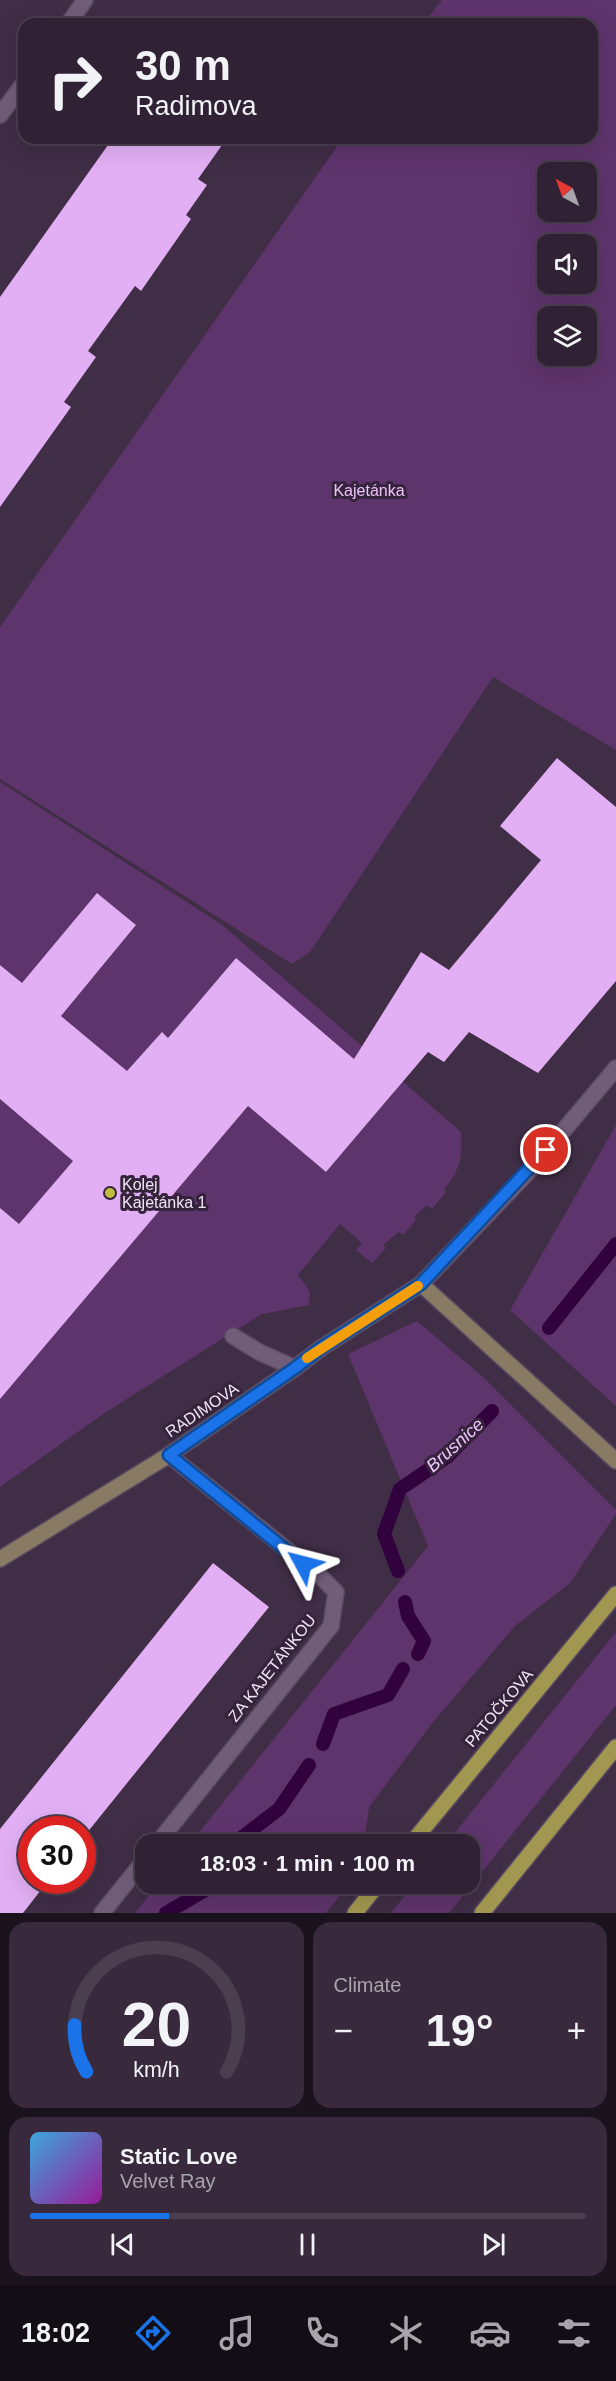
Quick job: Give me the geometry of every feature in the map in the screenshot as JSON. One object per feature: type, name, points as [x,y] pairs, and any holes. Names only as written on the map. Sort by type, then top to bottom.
[{"type":"main road","name":"PATOČKOVA","points":[[419,1834],[616,1594]]},
{"type":"main road","points":[[482,1913],[616,1747]]},
{"type":"main road","points":[[355,1913],[370,1894]]},
{"type":"street","points":[[72,18],[86,0]]},
{"type":"street","points":[[0,115],[18,91]]},
{"type":"street","name":"RADIMOVA","points":[[0,1559],[169,1455],[321,1348],[421,1284],[532,1168],[616,1068]]},
{"type":"street","points":[[421,1284],[616,1461]]},
{"type":"street","points":[[233,1336],[259,1352],[295,1368]]},
{"type":"street","name":"ZA KAJETÁNKOU","points":[[165,1834],[331,1626],[336,1592],[169,1455]]},
{"type":"street","points":[[102,1913],[135,1872]]},
{"type":"green space","name":"Kajetánka","points":[[442,0],[616,0],[616,750],[493,677],[310,952],[292,964],[0,779],[0,627],[339,144],[598,144],[598,18],[428,18]]},
{"type":"green space","points":[[0,782],[221,924],[461,1132],[461,1156],[454,1176],[444,1190],[446,1192],[432,1209],[427,1205],[414,1217],[416,1220],[403,1235],[399,1232],[383,1245],[386,1248],[372,1263],[356,1250],[362,1243],[340,1224],[298,1275],[310,1292],[309,1305],[262,1314],[106,1412],[0,1487],[0,1387],[6,1391],[248,1106],[326,1172],[394,1093],[236,958],[168,1038],[162,1033],[127,1071],[0,965]],"holes":[[[97,893],[136,925],[92,979],[53,946]]]},
{"type":"green space","points":[[0,1099],[73,1161],[19,1224],[0,1223]]},
{"type":"green space","points":[[616,1125],[616,1406],[510,1310]]},
{"type":"green space","points":[[417,1321],[483,1377],[616,1510],[616,1514],[570,1583],[515,1626],[434,1721],[369,1807],[365,1834],[198,1834],[428,1546],[348,1354]]},
{"type":"green space","points":[[616,1632],[616,1705],[480,1874],[480,1834],[454,1834]]},
{"type":"green space","points":[[150,1894],[341,1894],[326,1913],[135,1913]]},
{"type":"green space","points":[[406,1894],[464,1894],[449,1913],[391,1913]]},
{"type":"building","points":[[109,144],[223,144],[198,179],[207,185],[186,215],[191,219],[141,291],[135,286],[88,351],[96,357],[64,402],[71,407],[0,507],[0,297]]},
{"type":"building","points":[[557,758],[616,807],[616,981],[538,1073],[469,1032],[444,1062],[428,1052],[326,1172],[248,1106],[0,1399],[0,1208],[19,1224],[73,1161],[0,1099],[0,965],[22,983],[97,893],[136,925],[61,1016],[127,1071],[162,1032],[168,1038],[236,958],[354,1059],[421,952],[449,970],[541,860],[500,826]]},
{"type":"building","points":[[213,1563],[269,1607],[96,1822],[96,1816],[18,1816],[18,1894],[38,1894],[23,1913],[0,1913],[0,1829]]},
{"type":"waterway","name":"Brusnice","points":[[549,1328],[616,1244]]},
{"type":"waterway","name":"Brusnice","points":[[398,1571],[384,1534],[400,1489],[447,1457],[492,1411]]},
{"type":"waterway","name":"Brusnice","points":[[405,1602],[408,1616],[424,1641],[418,1654]]},
{"type":"waterway","name":"Brusnice","points":[[323,1744],[334,1714],[388,1695],[403,1669]]},
{"type":"waterway","name":"Brusnice","points":[[246,1834],[279,1809],[309,1765]]},
{"type":"waterway","name":"Brusnice","points":[[166,1913],[198,1894]]},
{"type":"slow traffic","points":[[307,1358],[418,1286]]},
{"type":"place","name":"Kolej Kajetánka 1","points":[[110,1193]]},
{"type":"route","points":[[303,1564],[169,1455],[321,1348],[421,1284],[532,1168],[546,1150]]}]
